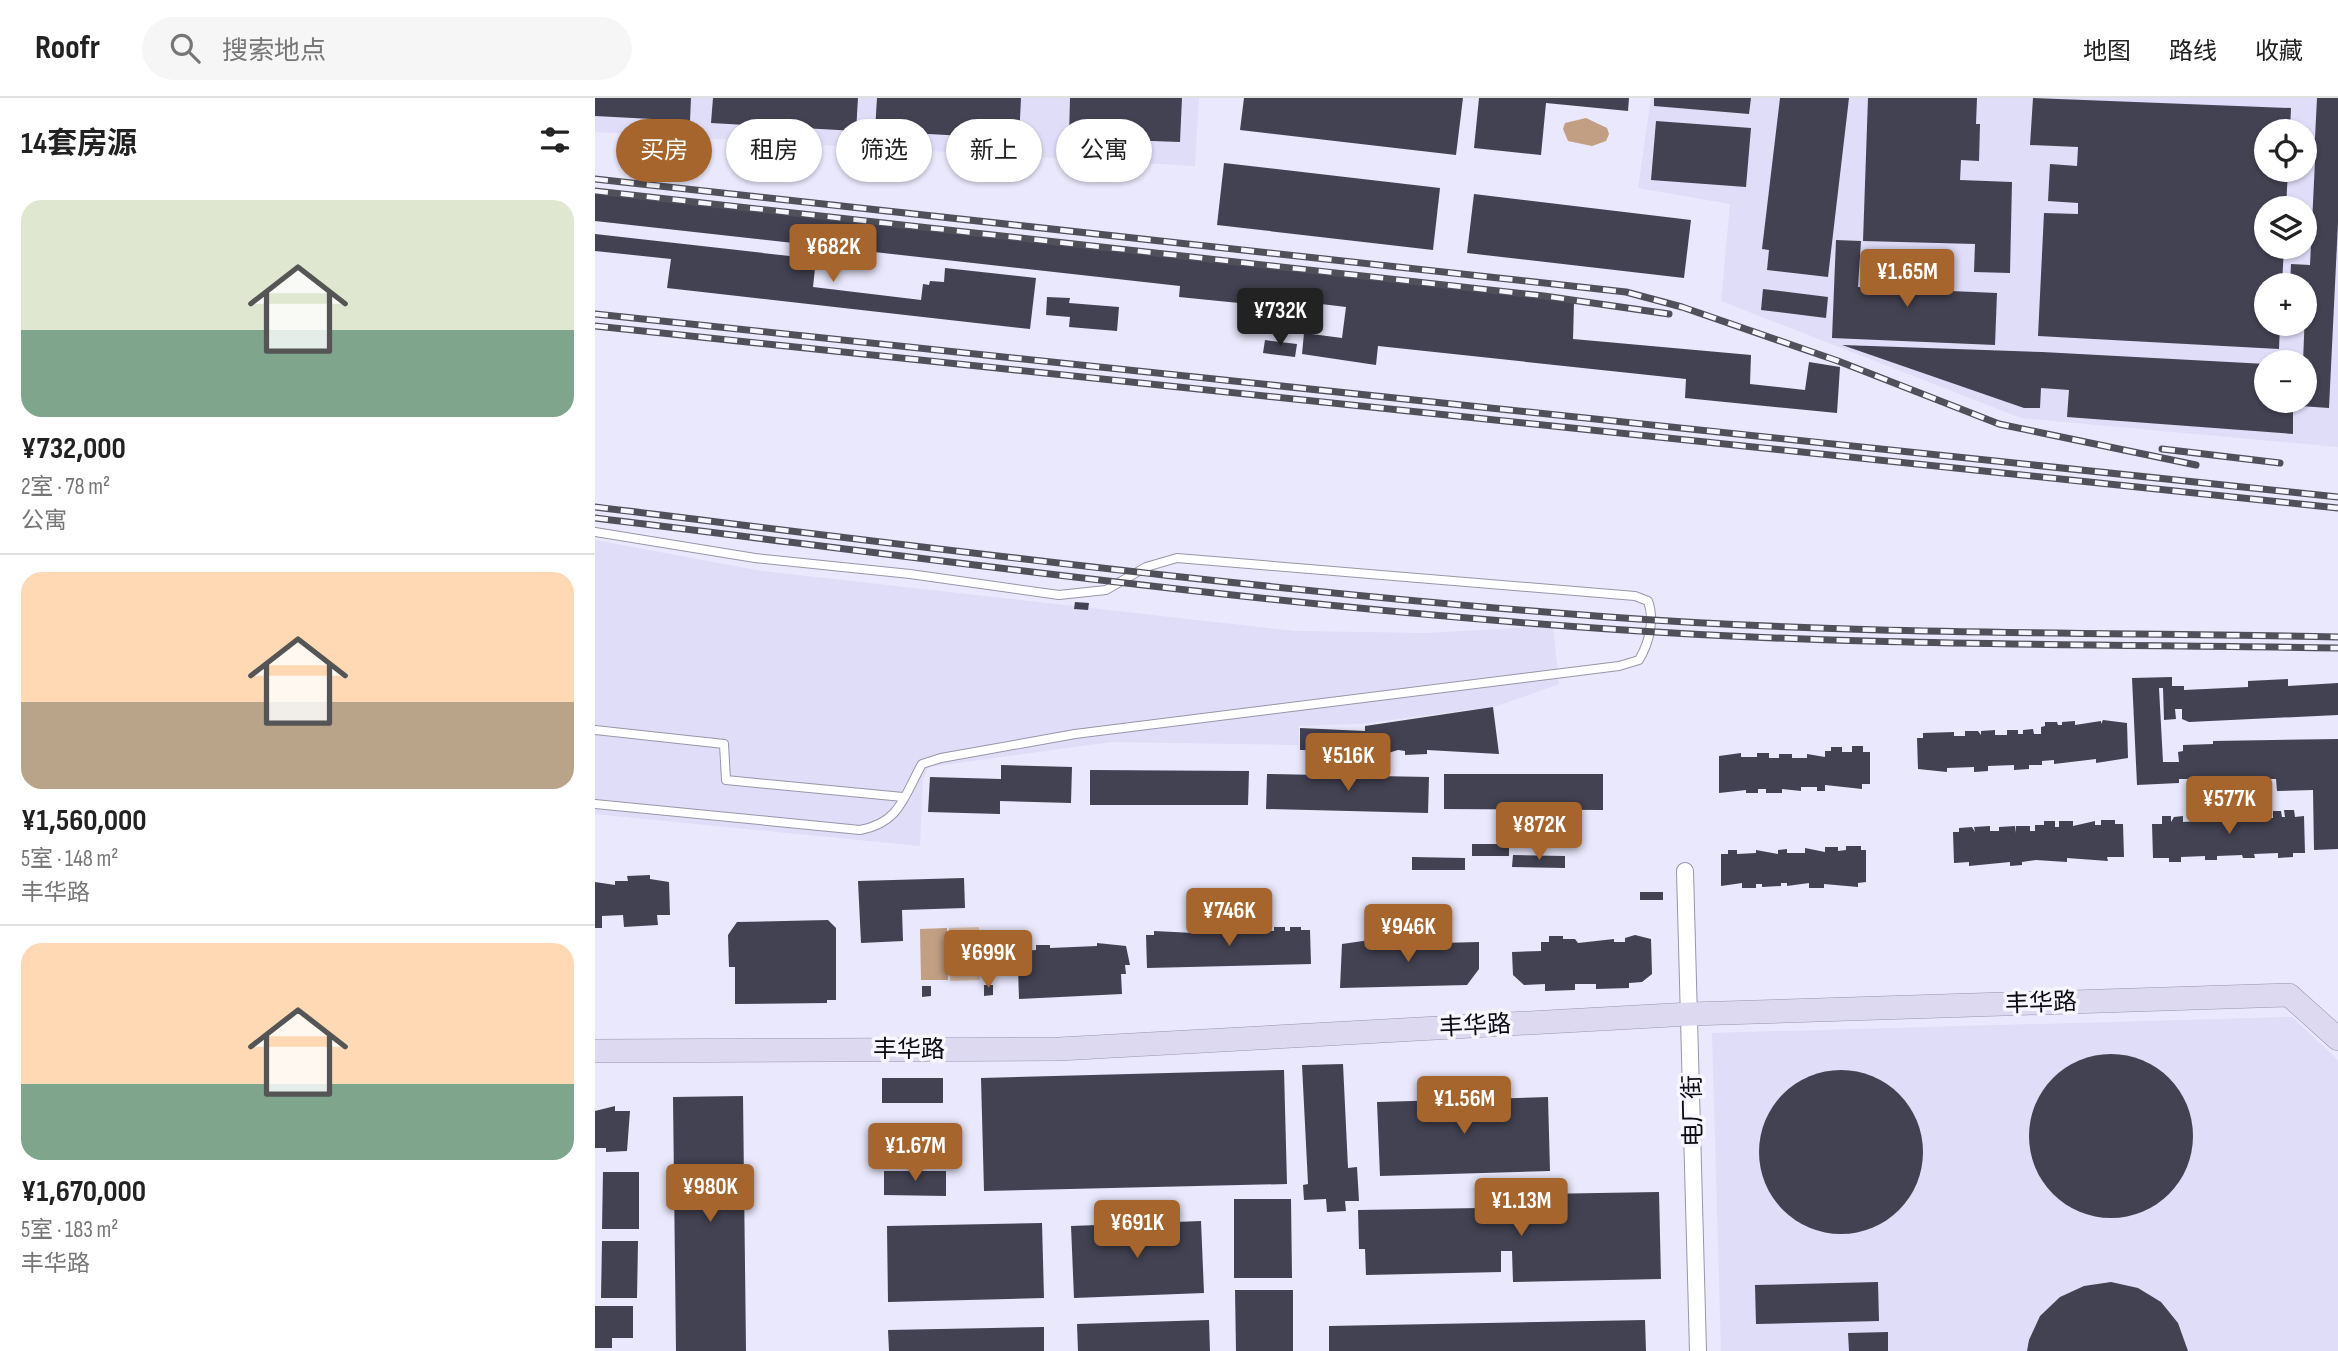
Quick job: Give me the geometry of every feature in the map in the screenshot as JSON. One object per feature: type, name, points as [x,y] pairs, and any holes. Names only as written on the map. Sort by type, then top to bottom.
[{"type":"street","name":"电厂街","points":[[1685,871],[1698,1351]]},
{"type":"street","name":"丰华路","points":[[595,1051],[1059,1049],[1690,1014],[2289,995],[2338,1039]]},
{"type":"lane","points":[[595,532],[755,558],[910,574],[1059,594],[1106,590],[1146,567],[1177,558],[1635,596],[1648,601],[1652,613],[1646,647],[1639,660],[1619,666],[1558,671],[1075,734],[941,758],[922,764],[891,820],[860,830],[595,804]]},
{"type":"lane","points":[[595,730],[724,744],[726,780],[904,797]]},
{"type":"shaded area","points":[[595,98],[1199,98],[1195,166],[1152,164],[1152,119],[1056,119],[1056,158],[1042,157],[1042,119],[946,119],[946,152],[932,151],[932,119],[836,119],[836,146],[822,145],[822,119],[726,119],[726,139],[712,139],[712,119],[616,119],[616,133],[595,132]]},
{"type":"shaded area","points":[[1651,98],[2338,98],[2338,447],[2021,418],[1721,301],[1730,204],[1638,188]]},
{"type":"shaded area","points":[[1586,118],[1607,128],[1609,134],[1606,141],[1592,146],[1568,141],[1563,129],[1565,123]]},
{"type":"shaded area","points":[[595,540],[762,571],[1295,631],[1427,633],[1553,626],[1559,684],[1497,706],[1361,724],[1299,726],[1298,745],[1111,742],[929,767],[923,778],[920,846],[595,814]]},
{"type":"shaded area","points":[[979,927],[980,980],[950,981],[949,928]]},
{"type":"shaded area","points":[[947,928],[948,980],[921,980],[920,929]]},
{"type":"shaded area","points":[[2292,1017],[2338,1060],[2338,1351],[1721,1351],[1712,1033]]},
{"type":"building","points":[[595,98],[691,98],[690,119],[595,116]]},
{"type":"building","points":[[713,98],[858,98],[857,119],[836,119],[836,130],[822,129],[822,119],[726,119],[726,124],[712,123]]},
{"type":"building","points":[[877,98],[1021,98],[1020,119],[946,119],[946,135],[932,134],[932,119],[876,119]]},
{"type":"building","points":[[1070,98],[1182,98],[1180,142],[1152,141],[1152,119],[1069,119]]},
{"type":"building","points":[[1244,98],[1463,98],[1456,155],[1240,130]]},
{"type":"building","points":[[1479,98],[1629,98],[1628,111],[1546,103],[1541,155],[1474,148]]},
{"type":"building","points":[[1654,98],[1751,98],[1749,114],[1654,106]]},
{"type":"building","points":[[1780,98],[1849,98],[1828,277],[1767,270],[1769,250],[1762,249]]},
{"type":"building","points":[[1868,98],[1977,98],[1976,124],[1980,124],[1979,161],[1961,160],[1960,180],[2012,182],[2010,273],[1974,272],[1975,244],[1863,241]]},
{"type":"building","points":[[2033,98],[2291,108],[2291,119],[2254,119],[2254,182],[2287,182],[2287,196],[2254,196],[2254,259],[2283,259],[2283,273],[2254,273],[2254,336],[2280,336],[2279,349],[2038,336],[2044,213],[2078,214],[2078,203],[2048,201],[2050,164],[2077,166],[2078,147],[2030,145]]},
{"type":"building","points":[[2317,98],[2338,98],[2338,223],[2329,408],[2317,407],[2317,350],[2303,350],[2304,336],[2317,336],[2317,273],[2291,273],[2291,264],[2310,265],[2310,259],[2317,259],[2317,196],[2313,196],[2314,182],[2317,182]]},
{"type":"building","points":[[1656,121],[1751,128],[1746,187],[1651,180]]},
{"type":"building","points":[[1224,163],[1440,188],[1433,250],[1217,225]]},
{"type":"building","points":[[595,193],[1574,302],[1573,339],[1751,355],[1750,384],[1805,390],[1809,362],[1840,367],[1837,413],[1685,398],[1686,379],[1378,346],[1376,365],[1302,354],[1304,333],[1342,338],[1346,307],[1271,298],[1271,294],[1260,293],[1259,305],[1179,297],[1180,286],[595,221]]},
{"type":"building","points":[[1474,194],[1691,220],[1684,278],[1467,253]]},
{"type":"building","points":[[595,234],[816,259],[813,287],[921,300],[923,284],[929,285],[930,281],[944,282],[945,268],[1036,278],[1030,329],[667,288],[671,259],[595,251]]},
{"type":"building","points":[[1836,240],[1861,241],[1858,287],[1997,293],[1995,345],[1832,338]]},
{"type":"building","points":[[1763,289],[1828,297],[1826,318],[1761,310]]},
{"type":"building","points":[[1047,297],[1070,298],[1069,303],[1119,307],[1117,331],[1069,327],[1070,317],[1046,315]]},
{"type":"building","points":[[1265,340],[1297,344],[1295,357],[1263,353]]},
{"type":"building","points":[[1842,345],[2254,363],[2254,413],[2293,413],[2293,434],[2067,417],[2069,390],[2041,388],[2040,408],[2024,408]]},
{"type":"building","points":[[1075,602],[1089,603],[1088,610],[1074,609]]},
{"type":"building","points":[[2172,677],[2172,686],[2184,686],[2184,690],[2248,687],[2248,681],[2288,679],[2288,686],[2338,683],[2338,715],[2189,722],[2182,719],[2182,709],[2175,709],[2176,719],[2164,720],[2163,688],[2159,688],[2163,762],[2179,762],[2178,752],[2183,751],[2183,745],[2213,744],[2213,741],[2338,739],[2338,849],[2314,850],[2313,790],[2277,791],[2276,779],[2179,779],[2179,783],[2137,785],[2132,678]]},
{"type":"building","points":[[1493,707],[1499,754],[1427,750],[1427,754],[1405,755],[1405,751],[1398,750],[1372,758],[1369,751],[1300,750],[1300,728],[1365,731],[1365,726]]},
{"type":"building","points":[[2103,720],[2127,723],[2128,758],[2096,763],[2096,759],[2054,764],[2054,760],[2042,761],[2042,765],[2029,765],[2029,769],[2014,770],[2014,765],[1988,766],[1988,771],[1974,772],[1974,767],[1947,768],[1947,772],[1918,769],[1917,738],[1923,738],[1923,733],[1954,732],[1954,736],[1965,736],[1965,731],[1978,731],[1981,735],[1981,731],[1995,730],[1995,735],[2007,735],[2007,730],[2018,730],[2018,734],[2023,734],[2023,730],[2033,729],[2034,734],[2041,734],[2041,727],[2045,726],[2045,722],[2062,725],[2062,722],[2075,721],[2075,725],[2101,721],[2101,724]]},
{"type":"building","points":[[1852,746],[1863,746],[1863,752],[1870,752],[1870,784],[1862,784],[1862,789],[1825,785],[1825,791],[1817,791],[1817,787],[1801,787],[1801,791],[1782,789],[1782,793],[1766,793],[1766,789],[1758,789],[1758,793],[1746,793],[1746,790],[1719,793],[1719,756],[1741,753],[1741,757],[1757,757],[1757,753],[1769,753],[1769,758],[1779,758],[1779,754],[1792,754],[1792,758],[1807,758],[1807,754],[1825,757],[1825,751],[1831,751],[1831,747],[1842,747],[1842,752],[1852,752]]},
{"type":"building","points":[[1001,765],[1072,767],[1071,803],[1000,801],[1000,814],[928,812],[930,777],[1001,779]]},
{"type":"building","points":[[1090,770],[1249,771],[1248,805],[1090,805]]},
{"type":"building","points":[[1267,774],[1429,777],[1428,813],[1266,809]]},
{"type":"building","points":[[1444,774],[1603,774],[1603,810],[1444,809]]},
{"type":"building","points":[[2284,810],[2294,810],[2295,817],[2304,816],[2305,853],[2293,853],[2293,857],[2278,858],[2278,853],[2254,854],[2255,858],[2243,858],[2242,855],[2217,856],[2217,860],[2205,860],[2205,856],[2181,857],[2181,862],[2169,862],[2169,858],[2153,858],[2152,824],[2162,824],[2162,816],[2171,816],[2171,822],[2174,817],[2183,816],[2183,822],[2199,821],[2199,814],[2207,814],[2208,820],[2210,814],[2220,814],[2220,820],[2237,819],[2237,812],[2246,812],[2248,819],[2248,812],[2257,812],[2257,818],[2273,818],[2273,811],[2281,811],[2282,817],[2285,817]]},
{"type":"building","points":[[2101,820],[2115,820],[2115,824],[2123,824],[2124,857],[2107,857],[2108,861],[2067,858],[2067,862],[2036,860],[2010,866],[2010,862],[1969,866],[1969,862],[1954,863],[1953,832],[1959,832],[1959,828],[1972,827],[1975,832],[1974,827],[1990,826],[1990,831],[1999,831],[1999,827],[2015,826],[2016,833],[2016,826],[2030,826],[2030,831],[2035,831],[2035,825],[2044,825],[2044,821],[2055,821],[2055,827],[2059,827],[2059,821],[2073,821],[2073,826],[2095,821],[2095,825],[2101,825]]},
{"type":"building","points":[[1472,844],[1509,844],[1509,856],[1472,856]]},
{"type":"building","points":[[1846,846],[1861,846],[1861,850],[1866,850],[1866,882],[1858,883],[1858,887],[1824,884],[1824,888],[1809,888],[1809,883],[1787,886],[1787,883],[1781,883],[1781,886],[1762,887],[1762,884],[1756,884],[1756,888],[1742,888],[1742,883],[1721,886],[1721,854],[1728,854],[1728,850],[1737,850],[1737,854],[1756,853],[1756,850],[1778,854],[1778,850],[1787,849],[1787,853],[1805,853],[1805,848],[1825,852],[1825,847],[1838,847],[1838,851],[1846,850]]},
{"type":"building","points":[[1513,855],[1565,856],[1565,868],[1512,867]]},
{"type":"building","points":[[1412,857],[1465,858],[1465,870],[1412,870]]},
{"type":"building","points":[[650,875],[650,879],[669,882],[670,915],[657,915],[658,925],[624,927],[623,915],[602,916],[602,928],[595,928],[595,882],[615,885],[615,881],[628,881],[627,876]]},
{"type":"building","points":[[964,878],[965,908],[902,910],[903,941],[861,943],[858,881]]},
{"type":"building","points":[[1640,892],[1663,892],[1663,900],[1640,900]]},
{"type":"building","points":[[828,920],[836,928],[836,1000],[827,1000],[827,1003],[735,1004],[735,967],[729,967],[728,935],[737,922]]},
{"type":"building","points":[[1274,927],[1285,927],[1285,931],[1290,931],[1290,927],[1310,930],[1311,964],[1147,968],[1146,935],[1154,935],[1154,931],[1194,933],[1194,930],[1205,929],[1205,933],[1209,933],[1209,929],[1219,928],[1219,933],[1245,928],[1245,932],[1250,932],[1250,928],[1274,931]]},
{"type":"building","points":[[1635,935],[1651,939],[1652,974],[1642,982],[1629,983],[1629,988],[1596,989],[1596,984],[1575,984],[1575,990],[1545,991],[1545,984],[1524,985],[1513,975],[1512,952],[1541,951],[1541,942],[1549,942],[1549,936],[1563,936],[1563,939],[1575,939],[1578,943],[1614,939],[1614,942],[1625,942],[1625,938]]},
{"type":"building","points":[[1377,939],[1377,946],[1428,945],[1428,939],[1439,939],[1439,943],[1479,942],[1479,969],[1467,985],[1340,988],[1342,944]]},
{"type":"building","points":[[1097,943],[1126,946],[1130,965],[1125,965],[1126,974],[1121,974],[1122,994],[1019,999],[1018,969],[1014,969],[1017,951],[1036,950],[1036,945],[1050,945],[1050,948],[1097,946]]},
{"type":"building","points":[[984,985],[993,985],[993,995],[984,996]]},
{"type":"building","points":[[922,986],[931,986],[931,996],[922,997]]},
{"type":"building","points":[[2111,1054],[2142,1061],[2169,1078],[2186,1105],[2193,1136],[2186,1167],[2169,1194],[2142,1211],[2111,1218],[2080,1211],[2053,1194],[2036,1167],[2029,1136],[2036,1105],[2053,1078],[2080,1061]]},
{"type":"building","points":[[1343,1064],[1348,1168],[1357,1167],[1359,1201],[1345,1201],[1346,1211],[1327,1212],[1326,1199],[1304,1200],[1303,1185],[1308,1184],[1302,1065]]},
{"type":"building","points":[[1284,1070],[1287,1184],[984,1191],[981,1078]]},
{"type":"building","points":[[1841,1070],[1872,1077],[1899,1094],[1916,1121],[1923,1152],[1916,1183],[1899,1210],[1872,1227],[1841,1234],[1810,1227],[1783,1210],[1766,1183],[1759,1152],[1766,1121],[1783,1094],[1810,1077]]},
{"type":"building","points":[[882,1078],[943,1078],[943,1103],[882,1103]]},
{"type":"building","points":[[743,1096],[746,1351],[676,1351],[673,1097]]},
{"type":"building","points":[[1548,1097],[1550,1171],[1380,1176],[1377,1102]]},
{"type":"building","points":[[615,1106],[615,1111],[630,1111],[627,1151],[606,1152],[606,1148],[595,1148],[595,1111]]},
{"type":"building","points":[[883,1124],[945,1125],[945,1149],[883,1149]]},
{"type":"building","points":[[884,1171],[946,1171],[946,1196],[884,1195]]},
{"type":"building","points":[[603,1172],[639,1172],[639,1229],[602,1229]]},
{"type":"building","points":[[1659,1192],[1661,1279],[1513,1282],[1512,1251],[1501,1251],[1501,1272],[1366,1275],[1365,1249],[1359,1249],[1358,1210],[1480,1208],[1479,1195]]},
{"type":"building","points":[[1234,1199],[1291,1199],[1292,1278],[1234,1278]]},
{"type":"building","points":[[1201,1221],[1204,1293],[1074,1298],[1071,1226]]},
{"type":"building","points":[[1042,1223],[1044,1298],[888,1302],[887,1226]]},
{"type":"building","points":[[602,1241],[638,1241],[637,1298],[601,1298]]},
{"type":"building","points":[[1878,1282],[1879,1321],[1756,1324],[1755,1285]]},
{"type":"building","points":[[2111,1282],[2138,1288],[2161,1302],[2178,1323],[2188,1351],[2027,1351],[2040,1316],[2060,1297],[2084,1286]]},
{"type":"building","points":[[1235,1290],[1293,1290],[1293,1351],[1236,1351]]},
{"type":"building","points":[[595,1306],[633,1306],[633,1338],[612,1338],[612,1348],[595,1348]]},
{"type":"building","points":[[1209,1320],[1210,1351],[1078,1351],[1077,1324]]},
{"type":"building","points":[[1645,1320],[1646,1351],[1329,1351],[1329,1326]]},
{"type":"building","points":[[1044,1327],[1044,1351],[889,1351],[888,1330]]},
{"type":"building","points":[[1888,1332],[1888,1351],[1849,1351],[1848,1333]]},
{"type":"railway","points":[[595,179],[1626,292],[1682,307],[1838,361],[1999,424],[2196,465]]},
{"type":"railway","points":[[595,191],[1544,296],[1669,314]]},
{"type":"railway","points":[[595,314],[2338,497]]},
{"type":"railway","points":[[595,326],[2338,508]]},
{"type":"railway","points":[[2162,449],[2280,463]]},
{"type":"railway","points":[[595,507],[1228,582],[1609,617],[1882,630],[2338,637]]},
{"type":"railway","points":[[595,518],[1228,595],[1609,629],[1791,639],[2338,648]]}]
